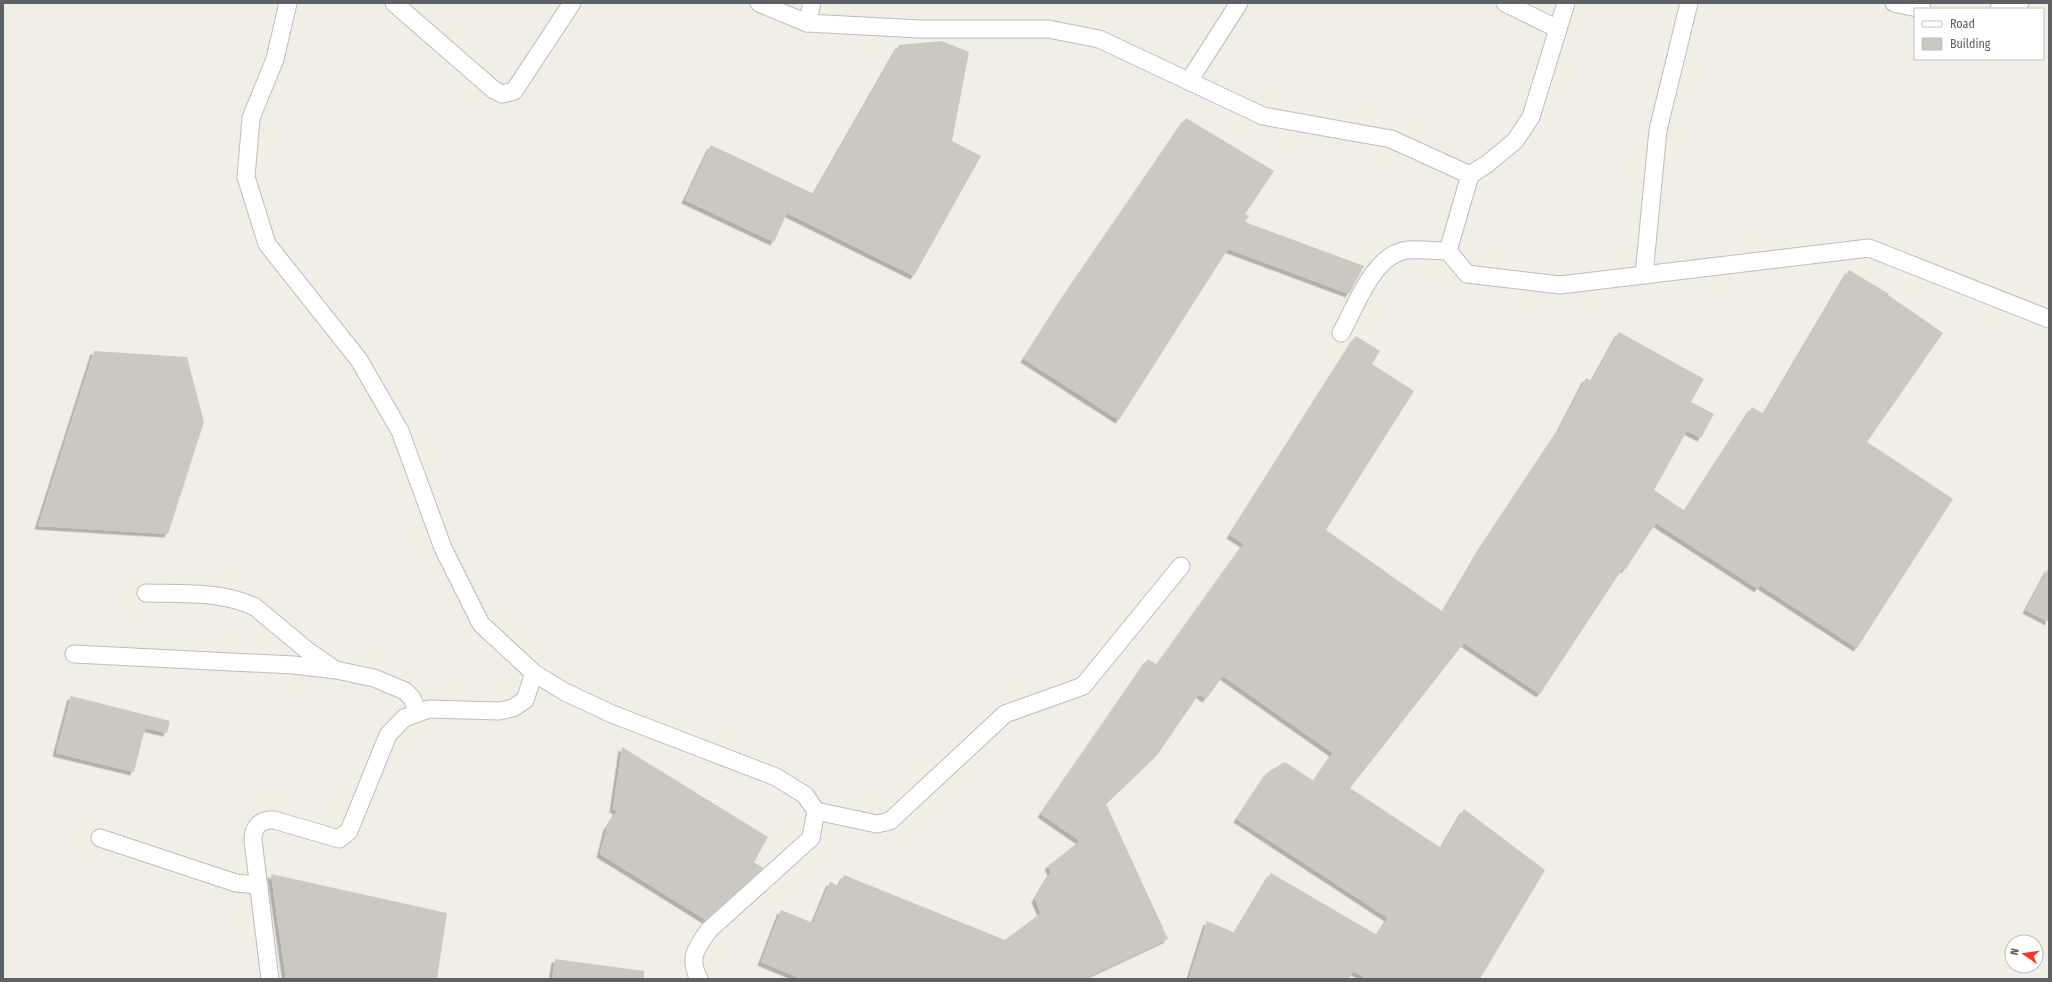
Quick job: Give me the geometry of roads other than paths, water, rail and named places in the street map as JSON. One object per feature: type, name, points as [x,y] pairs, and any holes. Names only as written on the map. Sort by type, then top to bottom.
[{"type":"street","points":[[288,3],[276,59],[252,118],[246,177],[267,244],[359,360],[400,431],[443,548],[481,624],[534,673],[564,692],[612,714],[776,777],[805,795],[816,811],[877,824],[890,821],[1005,714],[1083,686],[1181,566]]},
{"type":"street","points":[[394,3],[494,90],[507,94],[514,91],[572,3]]},
{"type":"street","points":[[759,3],[807,23],[920,29],[1048,29],[1099,39],[1263,116],[1391,139],[1470,175]]},
{"type":"street","points":[[807,23],[812,3]]},
{"type":"street","points":[[1189,81],[1238,3]]},
{"type":"street","points":[[1505,3],[1558,28]]},
{"type":"street","points":[[1448,251],[1470,175],[1487,164],[1515,140],[1531,117],[1566,3]]},
{"type":"street","points":[[1644,275],[1658,130],[1689,3]]},
{"type":"street","points":[[1894,3],[1917,8]]},
{"type":"street","points":[[2002,8],[2020,3]]},
{"type":"street","points":[[1341,333],[1373,274],[1383,262],[1398,253],[1407,250],[1448,251],[1467,274],[1560,284],[1869,248],[2049,318]]},
{"type":"street","points":[[146,593],[219,596],[246,602],[256,607],[308,650],[336,670]]},
{"type":"street","points":[[74,654],[293,665],[336,670],[374,678],[405,691],[412,698],[418,713]]},
{"type":"street","points":[[270,979],[253,834],[259,823],[274,820],[339,839],[349,831],[388,735],[404,718],[429,710],[499,711],[513,708],[525,700],[534,673]]},
{"type":"street","points":[[699,979],[693,964],[696,948],[709,930],[811,838],[816,811]]},
{"type":"street","points":[[100,838],[236,883],[259,885]]}]
